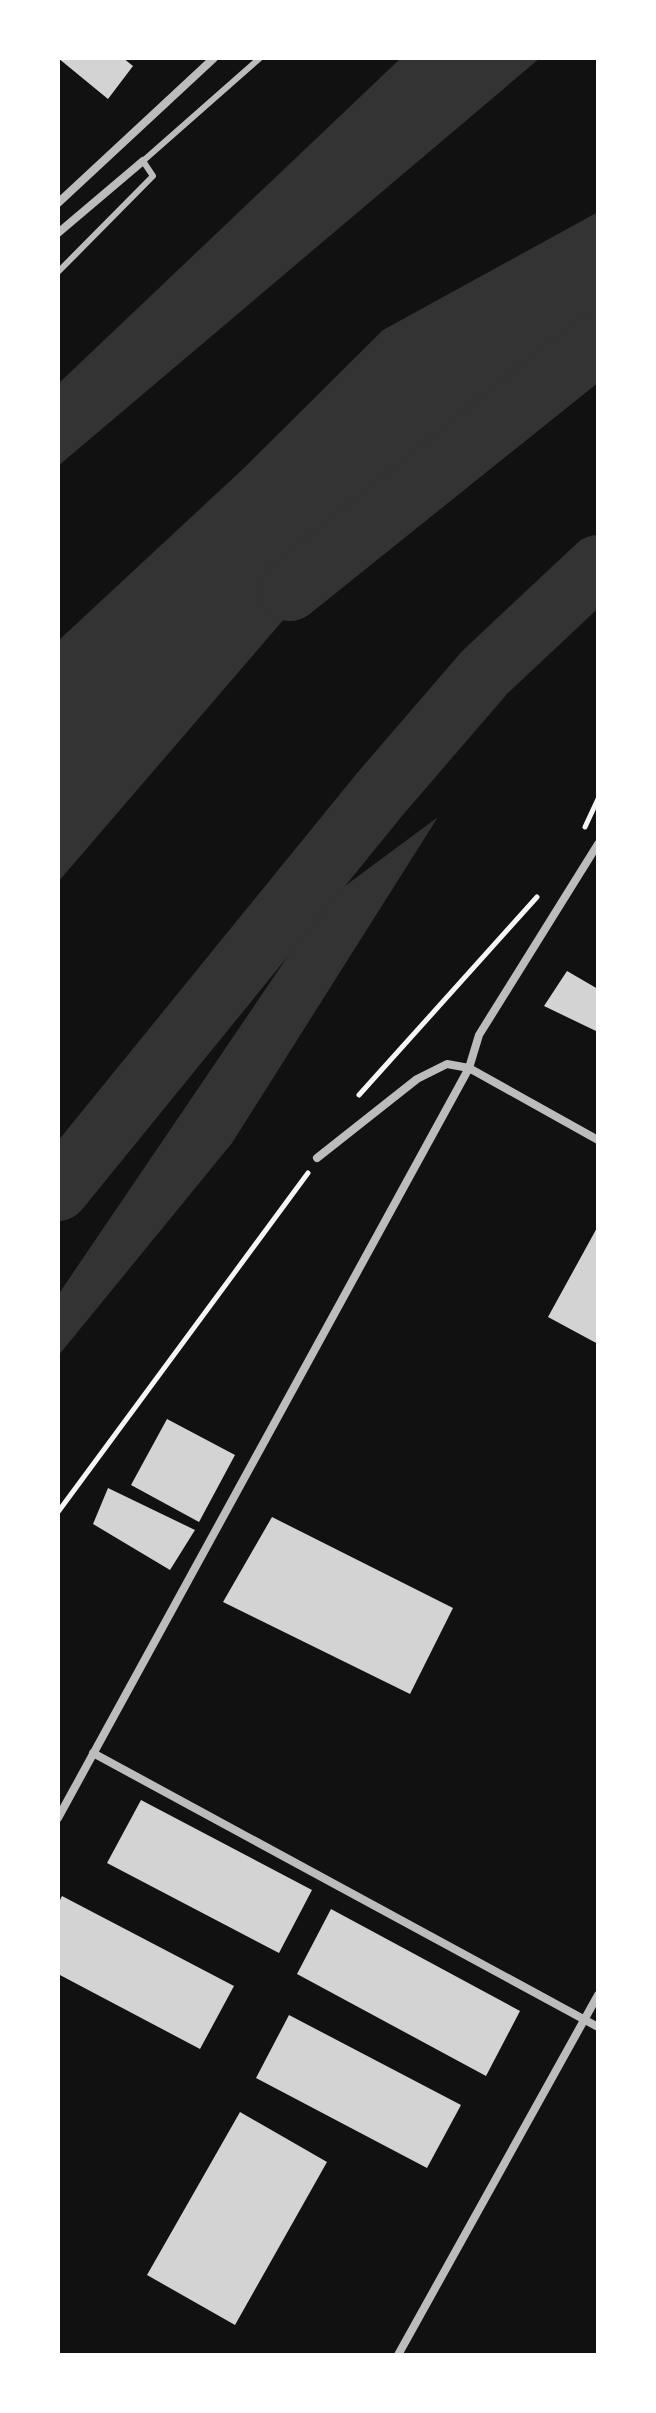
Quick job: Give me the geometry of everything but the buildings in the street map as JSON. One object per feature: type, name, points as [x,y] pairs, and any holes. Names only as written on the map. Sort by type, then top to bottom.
[{"type":"street","points":[[58,203],[214,58]]},
{"type":"street","points":[[58,233],[143,161]]},
{"type":"street","points":[[58,1818],[469,1068],[479,1035],[598,844]]},
{"type":"street","points":[[317,1158],[417,1079],[447,1064],[469,1068],[598,1140]]},
{"type":"street","points":[[93,1753],[598,2027]]},
{"type":"street","points":[[398,2355],[598,1995]]},
{"type":"lane","points":[[58,272],[153,176],[143,161],[260,58]]},
{"type":"shaded area","points":[[401,58],[540,58],[58,466],[58,384]]},
{"type":"shaded area","points":[[598,212],[598,333],[408,475],[58,882],[58,641],[244,468],[383,330]]},
{"type":"shaded area","points":[[438,817],[232,1143],[58,1356],[58,1295],[326,900]]},
{"type":"waterway","points":[[290,590],[598,343]]},
{"type":"waterway","points":[[58,1190],[380,794],[485,672],[598,566]]}]
